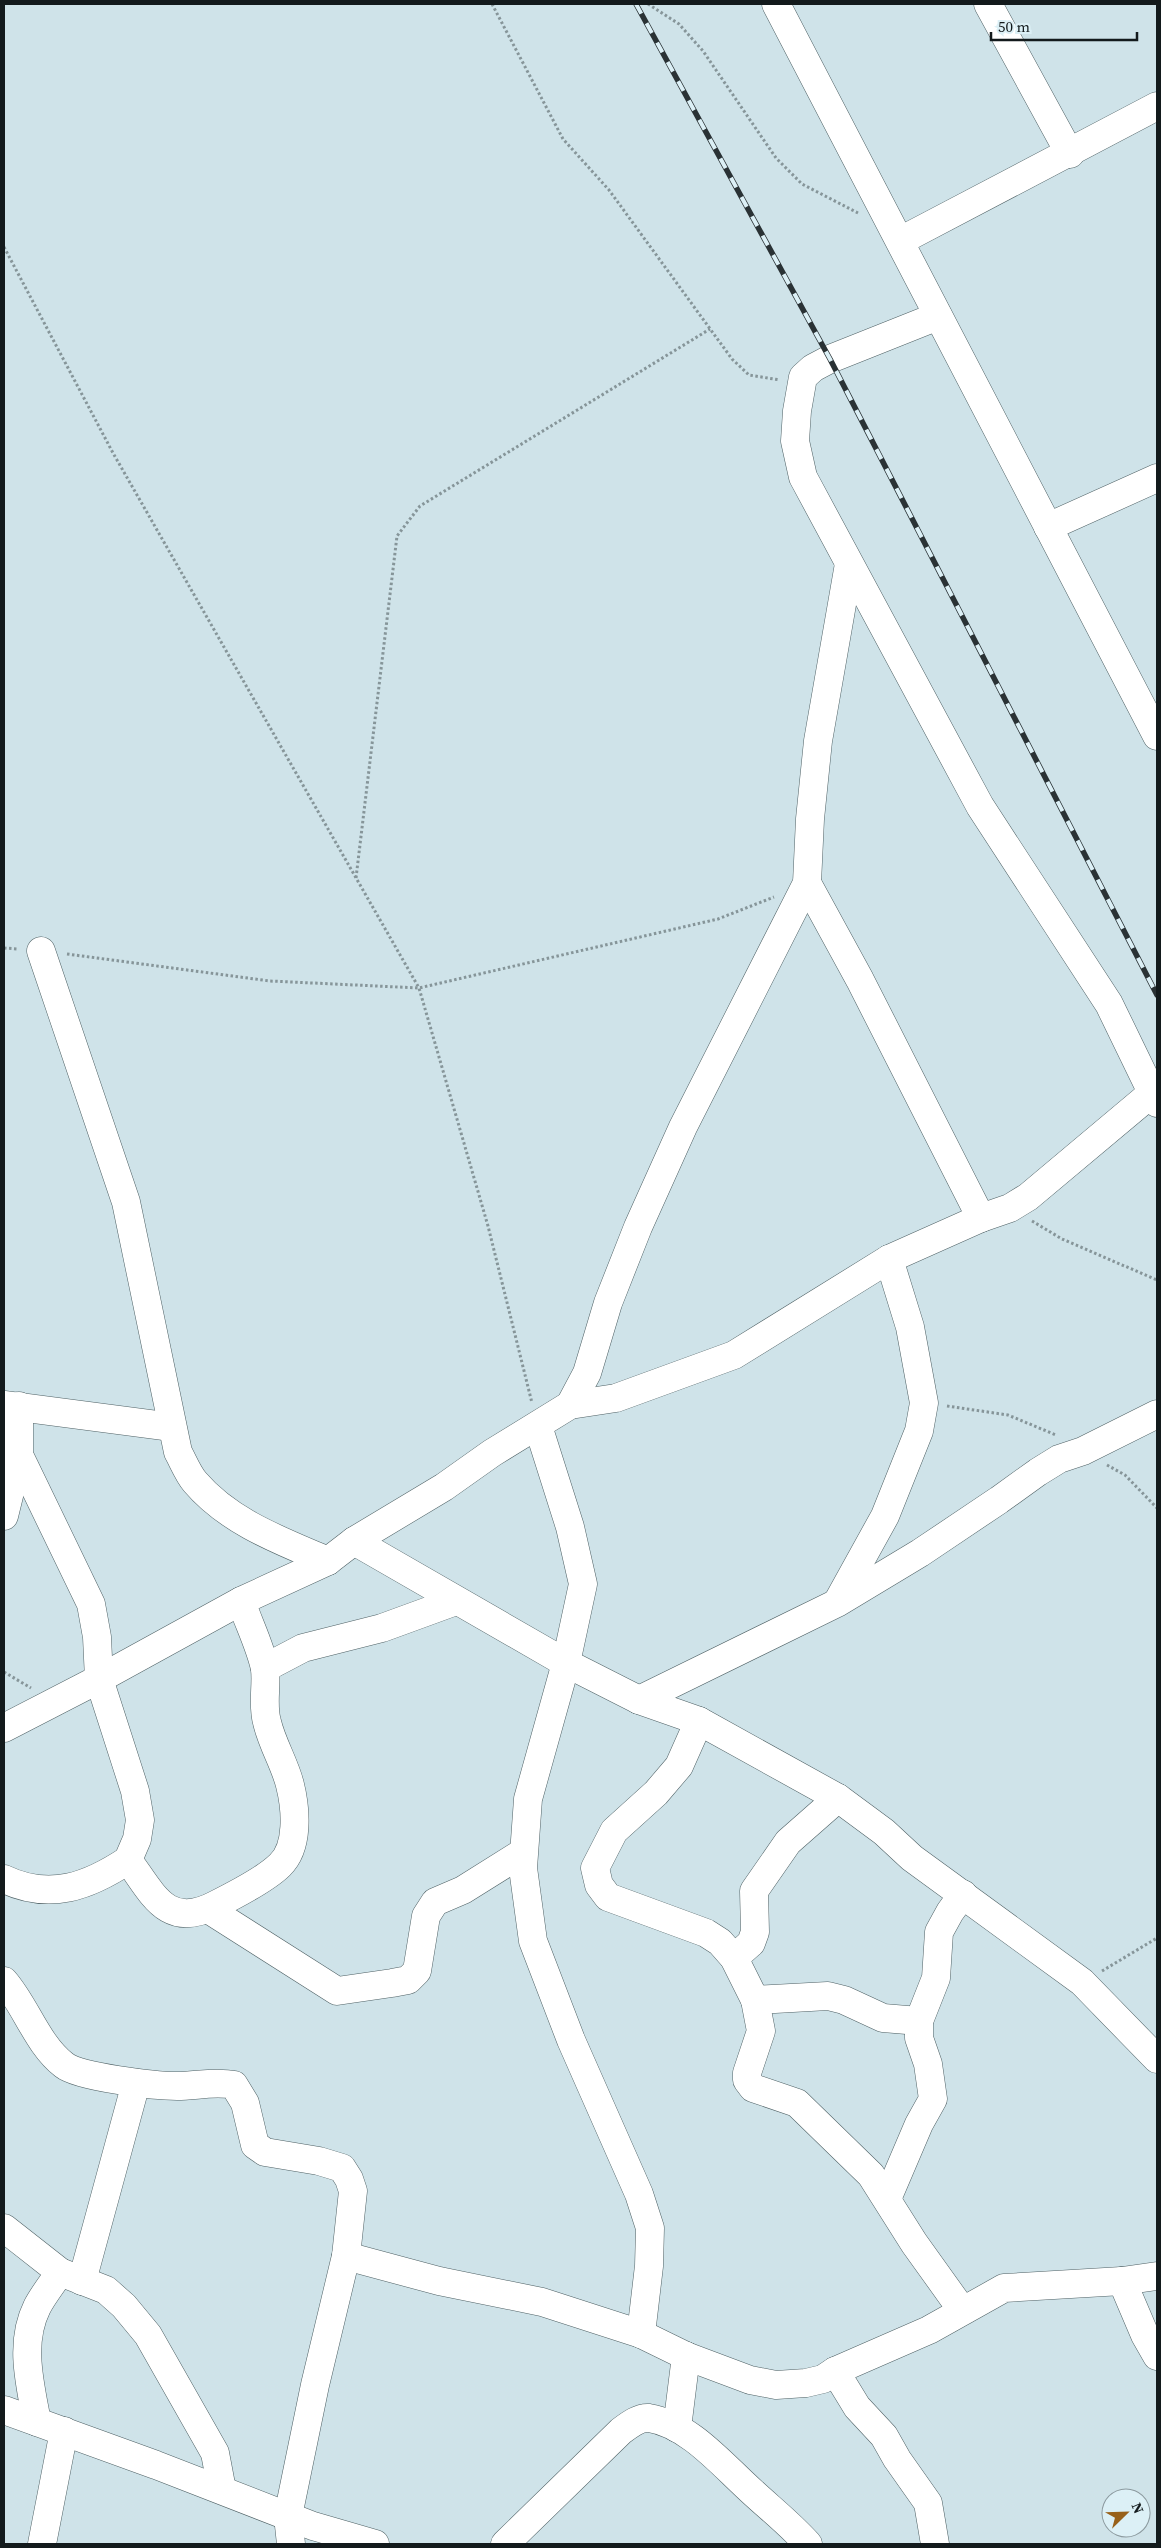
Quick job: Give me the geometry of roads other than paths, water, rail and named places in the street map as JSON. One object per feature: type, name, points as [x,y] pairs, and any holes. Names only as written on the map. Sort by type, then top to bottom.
[{"type":"street","points":[[776,4],[1157,736]]},
{"type":"street","points":[[997,7],[1070,154]]},
{"type":"street","points":[[900,240],[1070,154],[1157,106]]},
{"type":"street","points":[[4,1728],[99,1679],[241,1601],[328,1561],[354,1541],[444,1487],[492,1453],[570,1405],[616,1398],[734,1355],[889,1259],[981,1218],[1010,1208],[1060,1172],[1155,1098],[1108,1004],[980,806],[802,477],[795,442],[797,410],[803,377],[813,368],[830,359],[938,316]]},
{"type":"street","points":[[1048,527],[1157,478]]},
{"type":"street","points":[[570,1405],[587,1373],[608,1303],[638,1227],[683,1127],[807,883],[810,818],[818,741],[849,564]]},
{"type":"street","points":[[807,883],[860,980],[981,1218]]},
{"type":"street","points":[[40,951],[126,1202],[178,1452],[194,1482],[222,1508],[262,1532],[328,1561]]},
{"type":"street","points":[[838,1602],[885,1516],[919,1431],[924,1403],[910,1327],[889,1259]]},
{"type":"street","points":[[4,1879],[23,1886],[63,1890],[100,1878],[128,1860],[137,1839],[140,1820],[135,1791],[99,1679],[97,1637],[91,1604],[19,1455],[12,1405],[172,1427]]},
{"type":"street","points":[[639,1700],[838,1602],[920,1553],[1045,1467],[1157,1414]]},
{"type":"street","points":[[538,1426],[570,1527],[583,1584],[566,1663],[528,1799],[522,1853],[533,1941],[571,2040],[639,2194],[650,2228],[650,2266],[641,2334]]},
{"type":"street","points":[[4,1516],[19,1455]]},
{"type":"street","points":[[354,1541],[566,1663],[639,1700],[699,1721],[838,1798],[884,1832],[912,1858],[1082,1982],[1157,2059]]},
{"type":"street","points":[[128,1860],[156,1899],[171,1912],[185,1912],[208,1908],[243,1890],[281,1865],[293,1840],[294,1813],[290,1785],[266,1719],[264,1668],[241,1601]]},
{"type":"street","points":[[264,1668],[303,1648],[382,1628],[456,1601]]},
{"type":"street","points":[[699,1721],[679,1766],[656,1794],[614,1831],[595,1868],[599,1885],[608,1897],[706,1933],[720,1942],[734,1958],[755,2000],[761,2031],[746,2072],[752,2088],[797,2103],[871,2175],[914,2244],[962,2310]]},
{"type":"street","points":[[734,1958],[752,1942],[755,1932],[754,1891],[788,1842],[838,1798]]},
{"type":"street","points":[[208,1908],[337,1991],[392,1983],[408,1980],[417,1971],[426,1916],[435,1902],[463,1890],[522,1853]]},
{"type":"street","points":[[887,2199],[919,2124],[933,2099],[928,2064],[919,2038],[919,2021],[936,1978],[939,1932],[963,1894]]},
{"type":"street","points":[[4,1981],[42,2039],[64,2066],[84,2074],[136,2083],[177,2086],[223,2083],[234,2085],[245,2103],[255,2144],[266,2152],[319,2160],[342,2168],[350,2179],[353,2191],[346,2256],[315,2385],[288,2516],[291,2544]]},
{"type":"street","points":[[755,2000],[828,1996],[844,2000],[883,2018],[919,2021]]},
{"type":"street","points":[[37,2422],[28,2374],[27,2333],[37,2307],[71,2276],[136,2083]]},
{"type":"street","points":[[4,2228],[71,2276],[106,2290],[124,2306],[148,2335],[215,2453],[222,2490]]},
{"type":"street","points":[[346,2256],[439,2282],[542,2302],[641,2334],[686,2356],[750,2380],[776,2385],[823,2379],[835,2371],[930,2330],[962,2310],[1004,2288],[1122,2281],[1157,2276]]},
{"type":"street","points":[[1122,2281],[1145,2335],[1157,2356]]},
{"type":"street","points":[[676,2428],[686,2356]]},
{"type":"street","points":[[835,2371],[857,2407],[884,2436],[896,2459],[928,2504],[936,2544]]},
{"type":"street","points":[[4,2410],[288,2516],[375,2544]]},
{"type":"street","points":[[505,2544],[621,2431],[634,2422],[648,2418],[676,2428],[713,2455],[784,2518],[808,2544]]},
{"type":"street","points":[[42,2544],[64,2431]]},
{"type":"railway","points":[[636,4],[830,359],[1157,995]]}]
